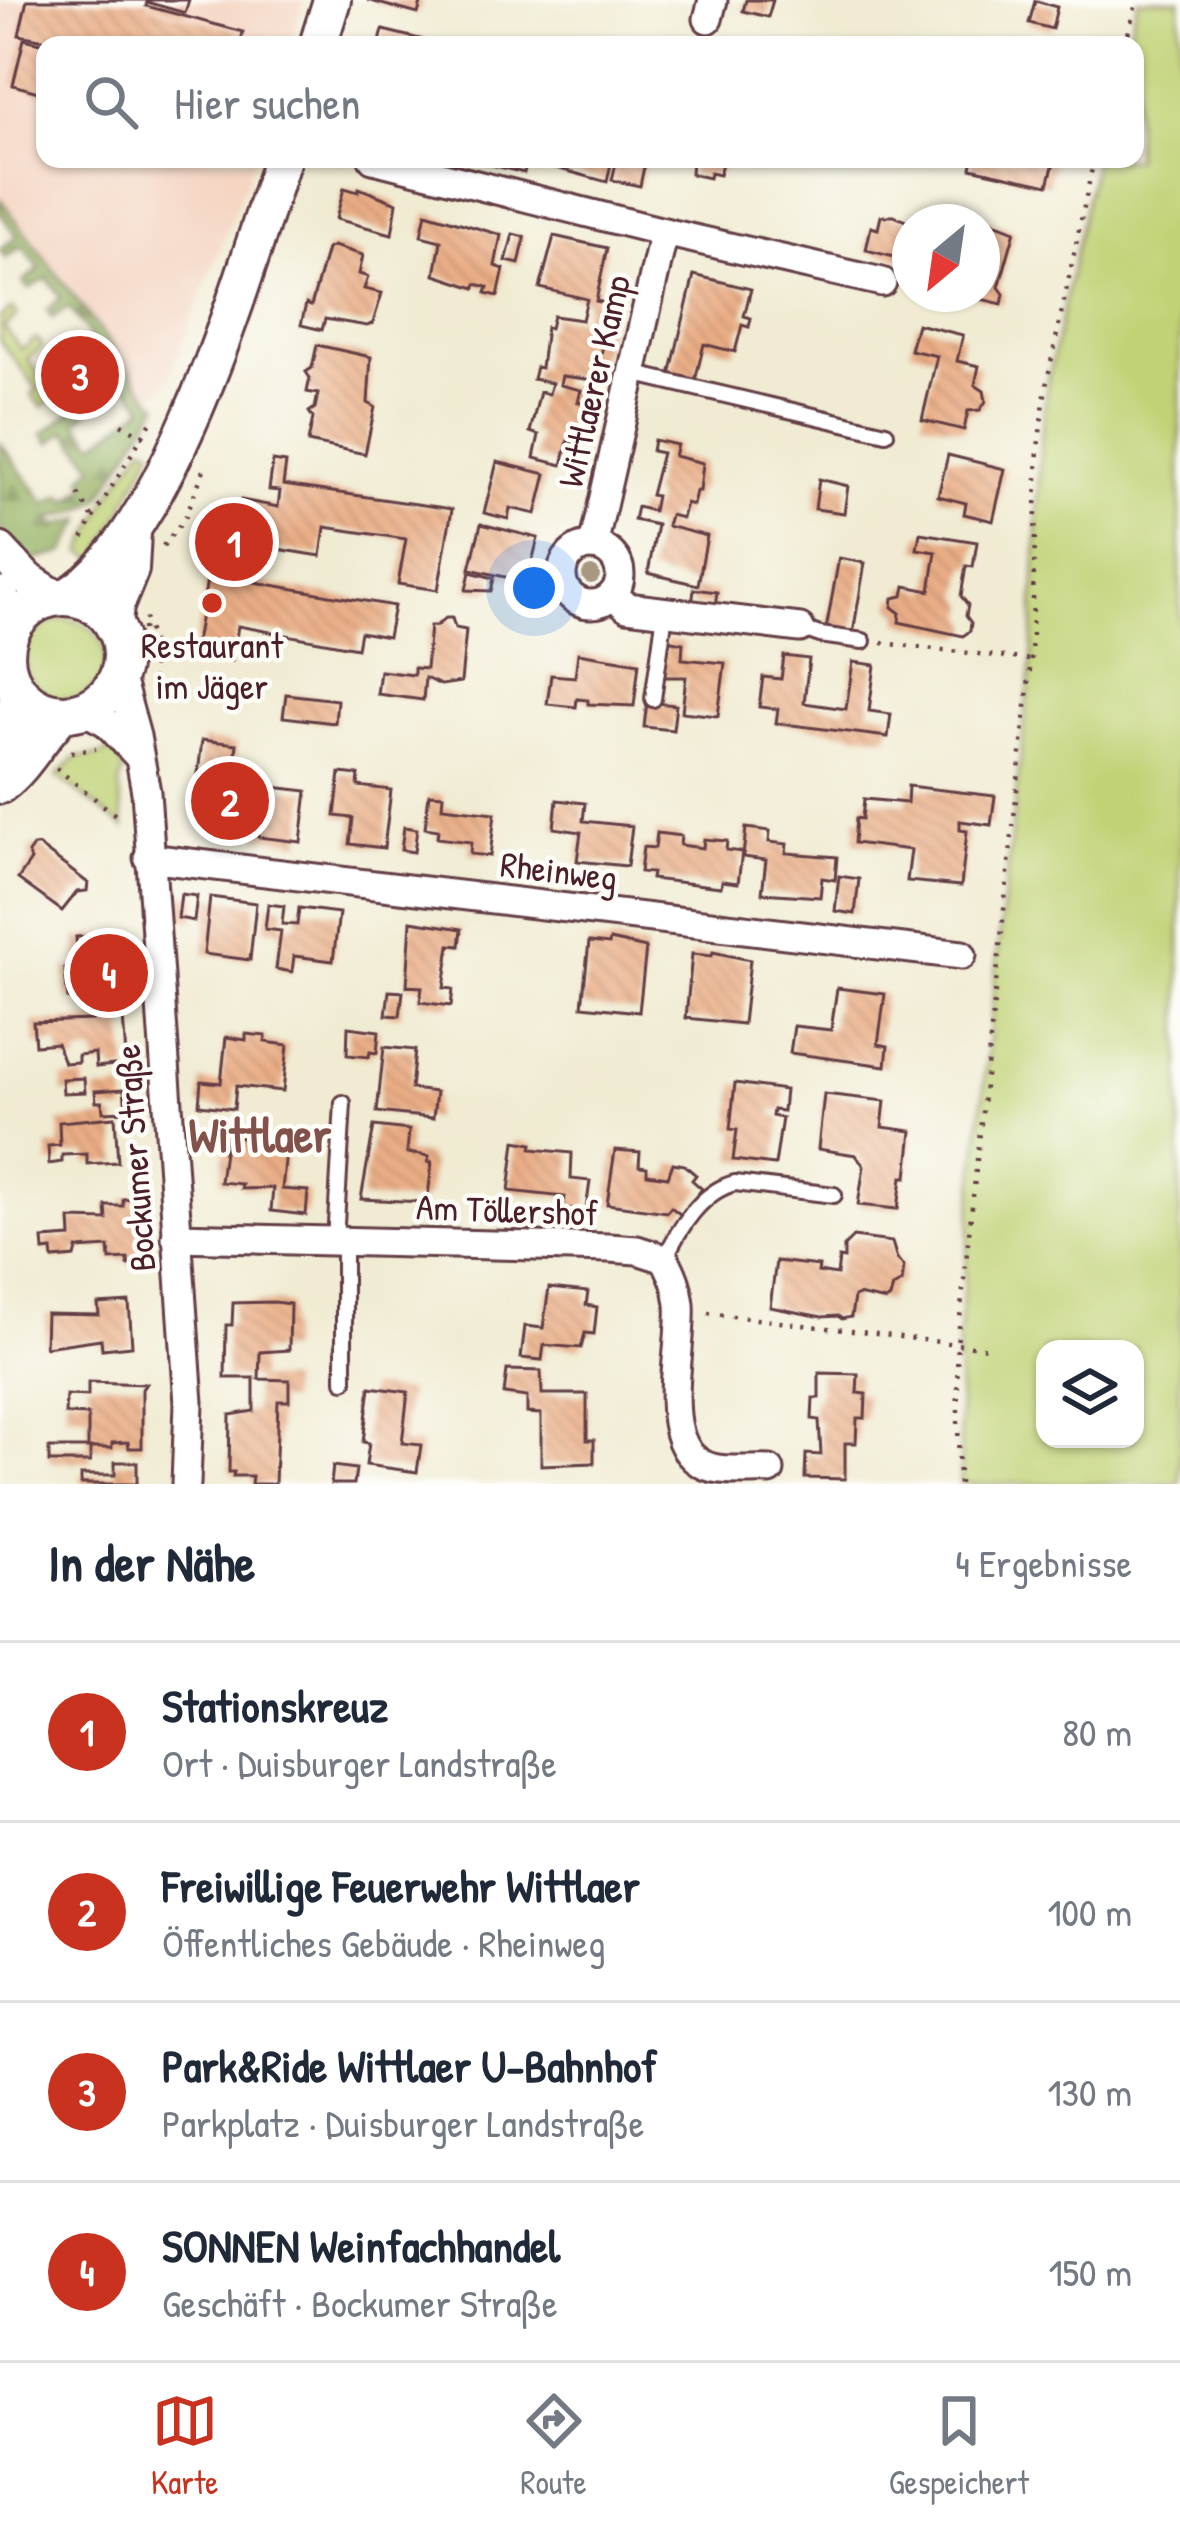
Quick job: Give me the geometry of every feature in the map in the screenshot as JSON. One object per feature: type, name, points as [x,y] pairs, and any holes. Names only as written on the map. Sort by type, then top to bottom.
[{"type":"main road","points":[[321,36],[332,0]]},
{"type":"main road","points":[[73,711],[41,709],[18,692],[5,647],[33,605],[89,584],[132,532],[221,343],[279,168]]},
{"type":"main road","points":[[113,625],[130,568],[132,532]]},
{"type":"main road","points":[[16,752],[73,711],[101,700],[118,674],[121,644],[113,625],[98,608],[61,597]]},
{"type":"main road","points":[[0,785],[21,770],[16,752],[18,692]]},
{"type":"street","name":"Wittlaerer Kamp","points":[[409,168],[881,282]]},
{"type":"street","name":"Wittlaerer Kamp","points":[[664,232],[593,545],[574,550],[568,557],[564,585],[569,594],[586,603],[613,594],[627,607],[800,628]]},
{"type":"street","points":[[593,545],[610,553],[620,568],[613,594]]},
{"type":"street","points":[[0,550],[27,579],[61,597]]},
{"type":"street","points":[[0,594],[8,610],[5,647]]},
{"type":"street","name":"Bockumer Straße","points":[[118,674],[146,792],[189,1403],[186,1484]]},
{"type":"street","points":[[73,711],[106,722],[138,756]]},
{"type":"street","name":"Rheinweg","points":[[148,849],[975,951]]},
{"type":"street","name":"Am Töllershof","points":[[176,1237],[609,1248],[665,1259]]},
{"type":"street","points":[[665,1259],[678,1284],[675,1423],[681,1443],[695,1459],[712,1468],[770,1470]]},
{"type":"lane","points":[[632,374],[886,433]]},
{"type":"lane","points":[[653,699],[665,613]]},
{"type":"lane","points":[[800,628],[863,641]]},
{"type":"lane","points":[[343,1102],[344,1381]]},
{"type":"lane","points":[[665,1259],[704,1200],[722,1186],[735,1183],[834,1195]]},
{"type":"path","points":[[1127,36],[1137,0]]},
{"type":"path","points":[[959,1484],[957,1345],[1031,660],[1038,448],[1092,168]]},
{"type":"path","points":[[74,558],[144,437],[121,424]]},
{"type":"path","points":[[78,494],[94,518]]},
{"type":"path","points":[[863,641],[1031,660]]},
{"type":"path","points":[[16,752],[148,849]]},
{"type":"path","points":[[975,951],[997,947]]},
{"type":"path","points":[[680,1309],[988,1348]]},
{"type":"shaded area","points":[[0,0],[304,0],[293,36],[36,36],[36,168],[251,168],[167,383],[150,397],[0,199]]},
{"type":"green space","points":[[1138,0],[1180,0],[1180,1484],[961,1484],[958,1345],[1032,660],[1040,447],[1047,385],[1093,168],[1144,168],[1144,36],[1128,36]]},
{"type":"green space","points":[[0,199],[159,404],[100,498],[84,509],[51,519],[55,526],[83,519],[64,553],[23,562],[0,529],[0,443],[46,504],[61,495],[68,501],[86,487],[83,478],[94,465],[66,431],[50,443],[43,434],[85,401],[91,409],[77,422],[95,444],[144,407],[128,385],[111,396],[105,388],[121,375],[99,347],[81,358],[75,350],[91,337],[69,307],[52,318],[47,310],[61,298],[47,278],[29,289],[23,282],[40,269],[23,246],[5,258],[0,249],[17,237],[0,212]]},
{"type":"green space","points":[[12,308],[18,315],[4,327],[21,350],[35,339],[40,341],[42,347],[27,359],[49,388],[66,377],[72,384],[42,407],[31,395],[38,389],[0,341],[0,317]]},
{"type":"green space","points":[[144,445],[153,449],[97,560],[82,552],[110,495]]},
{"type":"green space","points":[[65,619],[93,631],[105,659],[93,687],[65,699],[37,687],[25,659],[37,631]]},
{"type":"green space","points":[[113,750],[124,770],[119,784],[124,828],[57,776],[77,757]]},
{"type":"building","points":[[27,0],[189,0],[185,13],[147,2],[146,6],[243,32],[242,36],[19,35]]},
{"type":"building","points":[[367,0],[422,0],[418,14]]},
{"type":"building","points":[[746,0],[773,0],[768,17],[743,11]]},
{"type":"building","points":[[1035,1],[1057,7],[1052,29],[1029,23]]},
{"type":"building","points":[[24,39],[36,42],[36,91],[13,85]]},
{"type":"building","points":[[556,168],[610,168],[607,182]]},
{"type":"building","points":[[615,168],[644,168],[640,186],[612,180]]},
{"type":"building","points":[[691,168],[721,168],[719,175],[710,173],[709,178],[691,174]]},
{"type":"building","points":[[971,168],[1053,168],[1048,185]]},
{"type":"building","points":[[344,188],[358,192],[359,188],[397,203],[392,234],[336,219]]},
{"type":"building","points":[[426,213],[501,235],[495,266],[504,269],[498,296],[486,293],[488,287],[476,284],[475,288],[435,275],[441,241],[421,236]]},
{"type":"building","points":[[881,216],[892,216],[892,256],[866,250],[871,227],[878,229]]},
{"type":"building","points":[[1000,225],[1015,231],[1000,284]]},
{"type":"building","points":[[513,234],[525,237],[519,264],[506,261]]},
{"type":"building","points":[[554,236],[607,248],[596,301],[614,305],[594,380],[562,376],[560,385],[581,390],[578,402],[591,405],[581,445],[568,441],[562,465],[534,458],[539,435],[530,432],[540,392],[549,394],[552,383],[533,379],[536,367],[541,368],[546,327],[550,328],[553,316],[582,320],[587,299],[540,288]]},
{"type":"building","points":[[333,246],[363,255],[359,274],[368,277],[364,289],[382,293],[373,323],[367,326],[325,319],[322,330],[301,325],[327,249]]},
{"type":"building","points":[[694,275],[751,289],[744,316],[751,318],[749,327],[742,325],[735,352],[704,344],[695,381],[670,375]]},
{"type":"building","points":[[917,324],[963,335],[957,361],[979,366],[975,385],[984,391],[986,401],[980,410],[968,411],[964,430],[922,420],[937,356],[910,350]]},
{"type":"building","points":[[317,345],[371,357],[368,403],[375,407],[365,454],[308,442],[313,418],[309,412],[318,394],[307,392],[310,378],[306,372],[312,368]]},
{"type":"building","points":[[654,440],[677,445],[674,456],[703,463],[693,505],[686,503],[682,518],[670,515],[667,526],[707,536],[698,585],[648,573],[657,525],[634,520],[637,507],[653,511],[656,496],[651,495],[662,453],[652,451]]},
{"type":"building","points":[[948,455],[1005,469],[993,521],[964,514],[966,503],[938,496]]},
{"type":"building","points":[[273,461],[286,463],[283,485],[452,509],[438,590],[398,584],[406,539],[325,527],[321,556],[234,542],[241,500],[278,507],[280,491],[269,490]]},
{"type":"building","points":[[497,462],[546,474],[536,514],[510,508],[508,519],[484,513]]},
{"type":"building","points":[[819,479],[848,486],[844,513],[815,509]]},
{"type":"building","points":[[481,524],[538,538],[527,582],[470,569]]},
{"type":"building","points":[[920,533],[977,542],[973,567],[966,566],[961,596],[971,623],[963,636],[899,622],[900,613],[892,607],[893,598],[903,596],[905,586],[930,591],[936,552],[917,549]]},
{"type":"building","points":[[839,558],[865,563],[853,633],[826,630]]},
{"type":"building","points":[[470,572],[494,578],[491,591],[466,590]]},
{"type":"building","points":[[208,574],[394,606],[388,637],[360,632],[357,648],[238,626],[232,661],[194,654]]},
{"type":"building","points":[[694,589],[717,592],[715,607],[692,605]]},
{"type":"building","points":[[452,618],[455,628],[466,630],[461,682],[441,685],[425,678],[423,700],[377,694],[380,671],[414,675],[414,668],[426,669],[430,626]]},
{"type":"building","points":[[666,640],[683,643],[682,659],[725,663],[718,716],[682,712],[686,677],[662,677]]},
{"type":"building","points":[[578,653],[639,663],[634,706],[588,704],[588,700],[577,699],[576,707],[547,704],[551,675],[575,677]]},
{"type":"building","points":[[784,656],[809,659],[804,703],[846,709],[853,662],[875,665],[869,711],[891,714],[888,737],[776,723],[778,709],[759,707],[763,677],[781,679]]},
{"type":"building","points":[[286,694],[337,700],[335,723],[283,717]]},
{"type":"building","points":[[647,702],[676,705],[673,730],[644,727]]},
{"type":"building","points":[[202,740],[237,744],[231,794],[262,798],[264,786],[307,791],[301,842],[258,837],[258,831],[222,830],[223,819],[193,816]]},
{"type":"building","points":[[340,773],[359,775],[358,786],[391,790],[384,848],[350,844],[353,818],[335,816]]},
{"type":"building","points":[[908,786],[995,796],[991,825],[960,821],[960,830],[967,831],[961,886],[907,881],[911,850],[854,843],[864,799],[907,803]]},
{"type":"building","points":[[429,794],[443,795],[442,807],[495,813],[490,856],[470,854],[471,842],[437,838],[438,830],[425,828]]},
{"type":"building","points":[[557,800],[585,803],[583,821],[632,826],[627,866],[577,861],[581,832],[554,828]]},
{"type":"building","points":[[404,827],[417,829],[414,852],[401,850]]},
{"type":"building","points":[[746,828],[770,831],[769,842],[787,844],[786,853],[837,857],[835,880],[822,878],[820,897],[762,893],[766,860],[743,857]]},
{"type":"building","points":[[657,833],[681,836],[680,845],[703,848],[704,839],[727,841],[726,850],[742,852],[738,883],[722,881],[721,887],[651,879],[652,873],[640,872],[643,847],[655,848]]},
{"type":"building","points":[[33,846],[88,883],[87,891],[77,892],[62,911],[18,879],[31,860],[28,853]]},
{"type":"building","points":[[839,876],[859,879],[855,914],[835,911]]},
{"type":"building","points":[[181,894],[197,896],[194,921],[178,918]]},
{"type":"building","points":[[210,897],[256,903],[250,960],[204,954]]},
{"type":"building","points":[[268,904],[284,906],[282,924],[297,925],[299,908],[339,913],[333,961],[294,956],[292,972],[276,969],[281,931],[265,929]]},
{"type":"building","points":[[411,921],[462,929],[460,946],[450,945],[444,988],[453,989],[451,1006],[420,1002],[422,987],[407,986]]},
{"type":"building","points":[[98,936],[100,961],[78,963],[76,937]]},
{"type":"building","points":[[610,940],[646,948],[639,1012],[582,1006],[589,942],[609,944]]},
{"type":"building","points":[[713,952],[750,960],[743,1024],[686,1018],[692,954],[712,956]]},
{"type":"building","points":[[119,964],[127,1070],[114,1072],[114,1065],[96,1067],[95,1053],[64,1063],[57,1043],[35,1045],[33,1022],[92,1020],[91,1007],[83,1008],[82,999],[68,998],[65,969]]},
{"type":"building","points":[[837,988],[885,994],[878,1044],[888,1046],[886,1066],[790,1053],[794,1026],[831,1030]]},
{"type":"building","points":[[389,991],[403,992],[400,1016],[386,1015]]},
{"type":"building","points":[[348,1027],[379,1031],[377,1053],[347,1055]]},
{"type":"building","points":[[246,1034],[288,1045],[283,1091],[236,1086],[234,1109],[199,1105],[201,1081],[221,1083],[226,1037],[246,1040]]},
{"type":"building","points":[[384,1047],[415,1050],[411,1089],[436,1092],[433,1118],[377,1112]]},
{"type":"building","points":[[84,1078],[85,1092],[63,1093],[62,1079]]},
{"type":"building","points":[[735,1083],[785,1090],[783,1111],[773,1110],[772,1116],[782,1118],[775,1165],[733,1160],[737,1130],[730,1129]]},
{"type":"building","points":[[124,1089],[126,1111],[103,1112],[95,1091]]},
{"type":"building","points":[[824,1094],[885,1101],[882,1127],[912,1131],[898,1209],[858,1205],[864,1166],[856,1155],[818,1149]]},
{"type":"building","points":[[115,1117],[118,1162],[87,1164],[87,1154],[62,1155],[62,1162],[49,1164],[48,1146],[60,1145],[59,1122]]},
{"type":"building","points":[[374,1126],[409,1130],[407,1153],[429,1156],[428,1197],[423,1202],[361,1199]]},
{"type":"building","points":[[226,1136],[287,1143],[282,1189],[308,1191],[306,1215],[271,1211],[273,1188],[241,1189],[242,1184],[220,1182]]},
{"type":"building","points":[[515,1141],[532,1144],[531,1149],[572,1153],[571,1179],[590,1181],[586,1210],[563,1208],[565,1197],[509,1191]]},
{"type":"building","points":[[615,1150],[640,1152],[639,1166],[647,1167],[647,1174],[668,1177],[673,1163],[684,1165],[702,1189],[681,1215],[671,1207],[667,1212],[607,1204]]},
{"type":"building","points":[[136,1198],[141,1264],[110,1260],[109,1247],[77,1249],[75,1257],[53,1259],[52,1250],[44,1251],[43,1239],[71,1237],[70,1219],[107,1220],[106,1206],[123,1206],[123,1199]]},
{"type":"building","points":[[853,1237],[892,1242],[904,1266],[902,1282],[893,1287],[890,1298],[858,1295],[851,1317],[842,1319],[770,1307],[776,1261],[819,1266],[818,1272],[837,1275],[844,1246]]},
{"type":"building","points":[[549,1288],[588,1292],[586,1305],[597,1307],[594,1334],[585,1333],[581,1348],[544,1345],[542,1360],[521,1358],[525,1326],[543,1328]]},
{"type":"building","points":[[129,1302],[132,1346],[102,1349],[101,1339],[45,1347],[46,1314],[99,1315],[98,1304]]},
{"type":"building","points":[[233,1303],[290,1304],[289,1350],[260,1352],[259,1379],[289,1380],[289,1401],[278,1401],[275,1484],[251,1484],[252,1476],[229,1472],[230,1415],[254,1411],[254,1378],[225,1378],[226,1325],[232,1325]]},
{"type":"building","points":[[507,1370],[541,1371],[542,1394],[587,1394],[587,1440],[594,1440],[594,1463],[541,1465],[541,1414],[527,1413],[527,1397],[504,1394]]},
{"type":"building","points":[[819,1373],[858,1374],[857,1393],[866,1394],[865,1418],[857,1418],[856,1443],[845,1443],[845,1479],[805,1478],[806,1454],[821,1455],[819,1420],[812,1419],[813,1398],[819,1398]]},
{"type":"building","points":[[88,1382],[146,1384],[142,1389],[142,1448],[129,1448],[128,1442],[112,1443],[112,1448],[90,1448],[90,1462],[49,1462],[49,1448],[88,1448],[88,1415],[65,1414],[66,1395],[88,1396]]},
{"type":"building","points":[[370,1387],[408,1392],[402,1443],[421,1445],[417,1472],[366,1465],[369,1443],[363,1442]]},
{"type":"building","points":[[115,1462],[137,1462],[137,1484],[81,1484],[81,1475],[115,1475]]},
{"type":"building","points":[[333,1466],[356,1469],[354,1484],[331,1484]]},
{"type":"place","name":"Park&Ride Wittlaer U-Bahnhof","points":[[80,375]]},
{"type":"place","name":"Stationskreuz","points":[[234,542]]},
{"type":"place","name":"Restaurant im Jäger","points":[[212,603]]},
{"type":"place","name":"Freiwillige Feuerwehr Wittlaer","points":[[230,801]]},
{"type":"place","name":"SONNEN Weinfachhandel","points":[[109,973]]},
{"type":"district","name":"Wittlaer","points":[[260,1134]]}]
